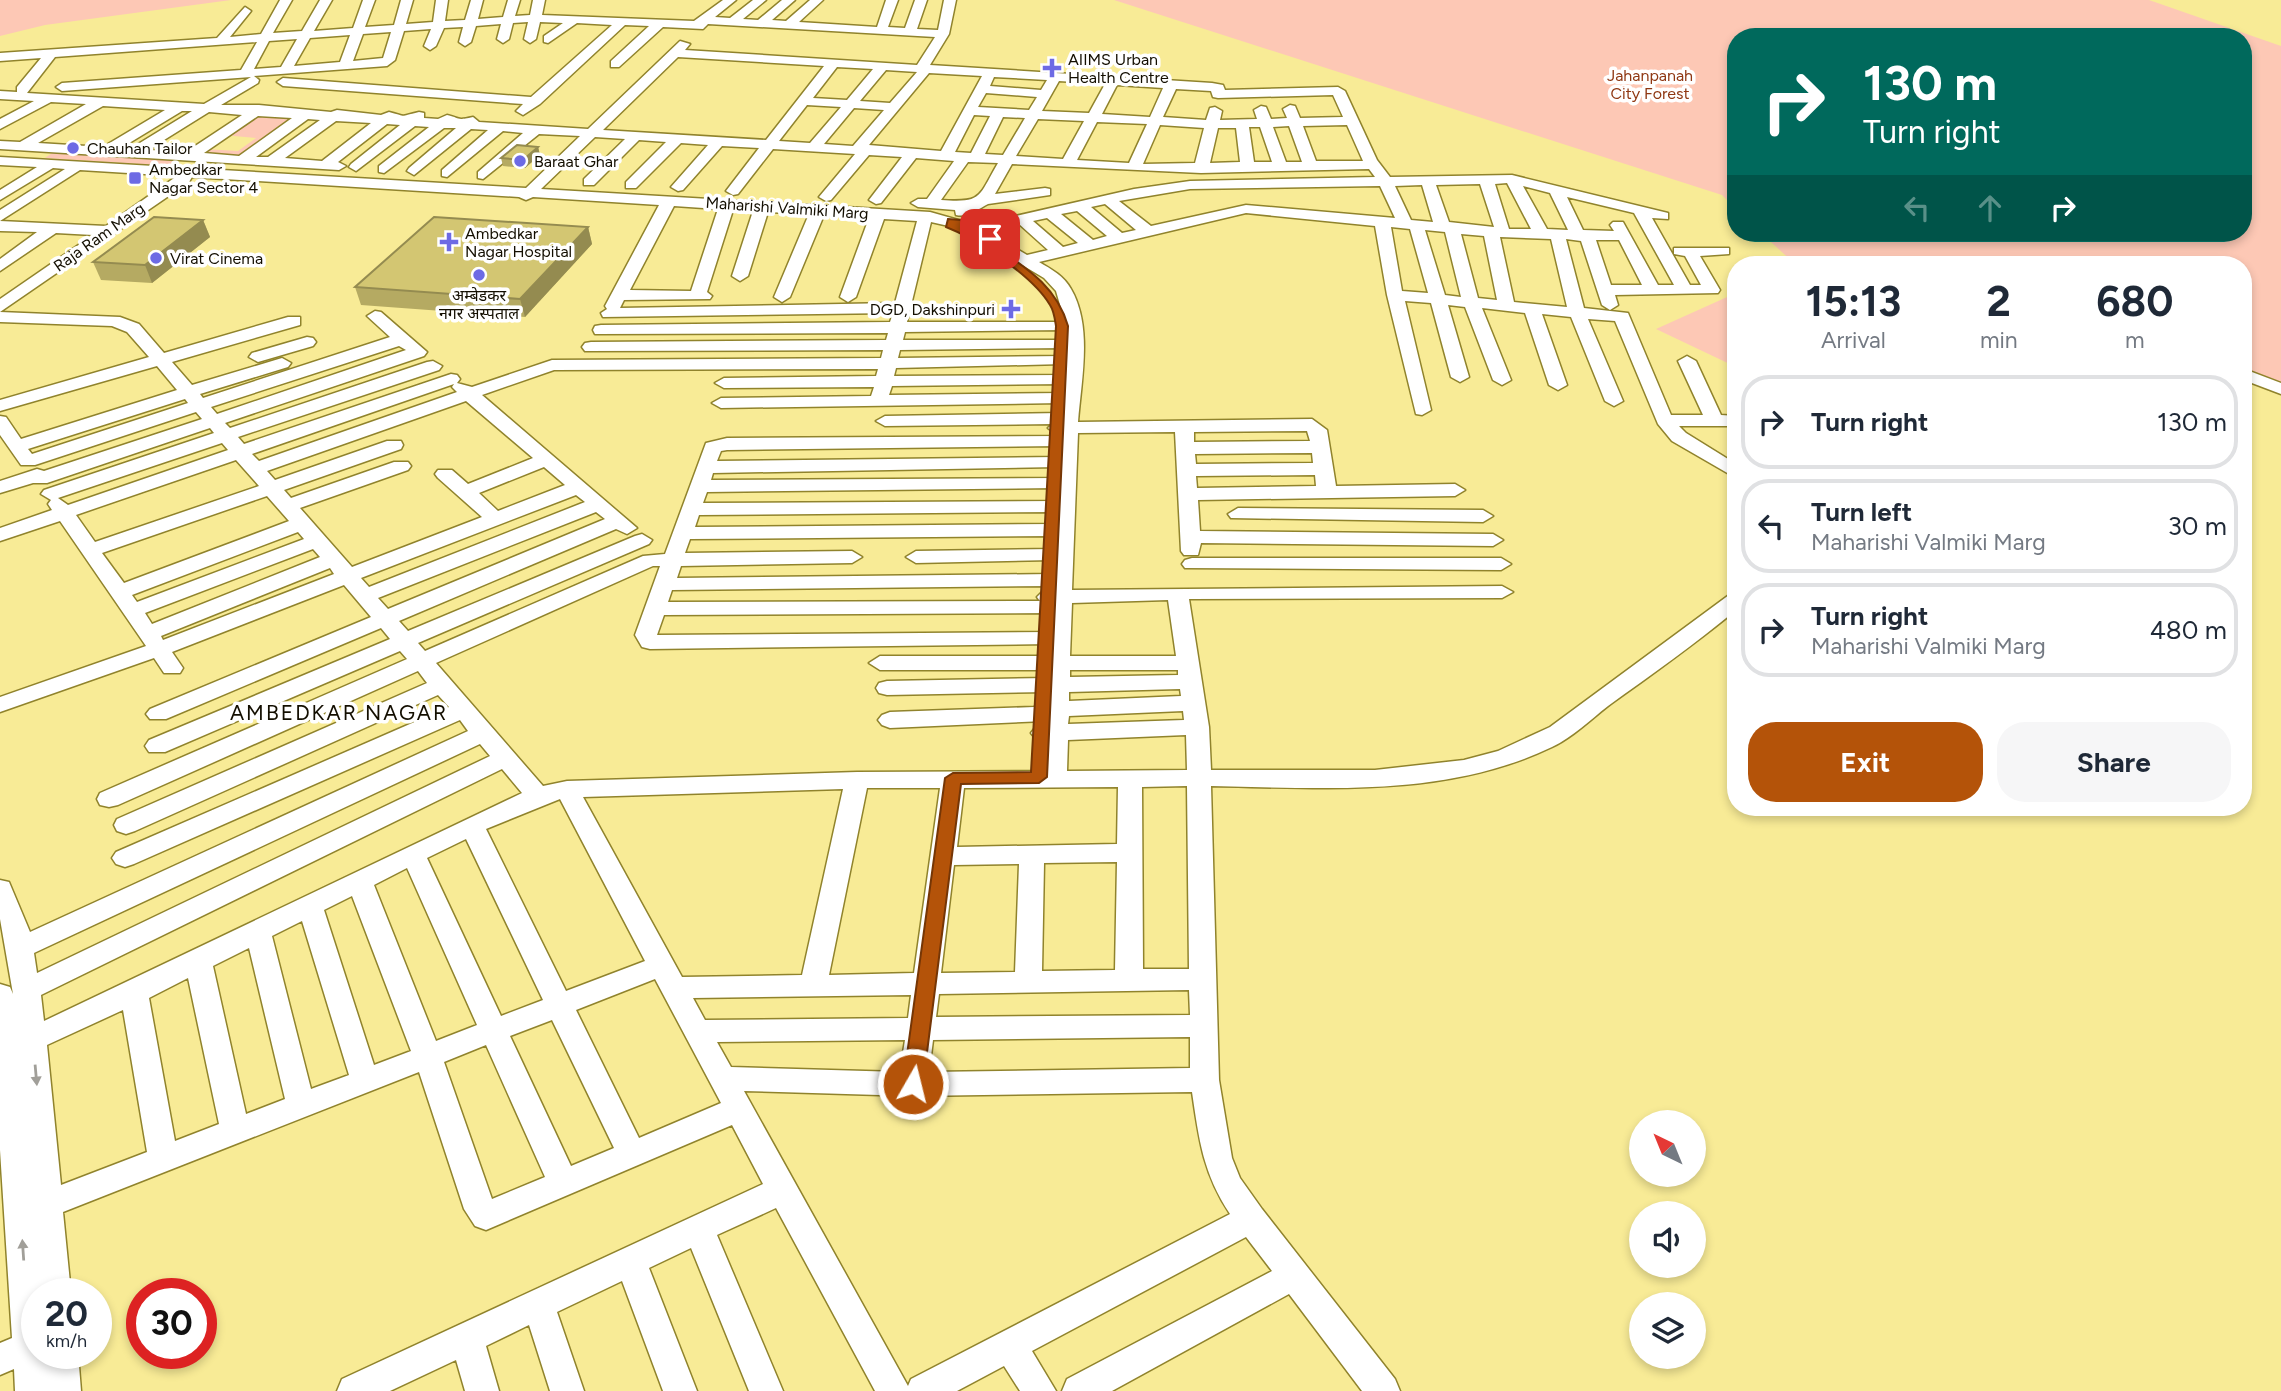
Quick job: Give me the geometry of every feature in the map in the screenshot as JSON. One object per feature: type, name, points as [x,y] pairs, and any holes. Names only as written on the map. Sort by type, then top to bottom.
[{"type":"street","points":[[133,153],[207,108],[249,77],[286,0]]},
{"type":"street","points":[[208,125],[281,76],[304,33],[326,0]]},
{"type":"street","points":[[345,66],[369,0]]},
{"type":"street","points":[[152,105],[196,78],[281,76],[324,68],[387,62],[407,0]]},
{"type":"street","points":[[430,47],[439,25],[442,0]]},
{"type":"street","points":[[465,42],[477,0]]},
{"type":"street","points":[[503,39],[514,0]]},
{"type":"street","points":[[530,39],[539,0]]},
{"type":"street","points":[[527,194],[675,53],[700,25],[730,0]]},
{"type":"street","points":[[732,22],[760,0]]},
{"type":"street","points":[[760,24],[789,0]]},
{"type":"street","points":[[788,26],[817,0]]},
{"type":"street","points":[[881,32],[892,0]]},
{"type":"street","points":[[909,33],[921,0]]},
{"type":"street","points":[[827,197],[894,107],[924,57],[950,0]]},
{"type":"street","points":[[196,78],[215,40],[245,11]]},
{"type":"street","points":[[2,55],[537,18],[700,25],[924,57],[990,73],[1215,87],[1219,89],[1201,169]]},
{"type":"street","points":[[548,39],[573,20]]},
{"type":"street","points":[[582,34],[599,21]]},
{"type":"street","points":[[447,173],[535,101],[622,22]]},
{"type":"street","points":[[700,25],[732,22],[909,33]]},
{"type":"street","points":[[615,64],[660,23]]},
{"type":"street","points":[[669,38],[684,24]]},
{"type":"street","points":[[909,33],[924,57]]},
{"type":"street","points":[[688,40],[924,57]]},
{"type":"street","points":[[2,55],[16,44],[34,41]]},
{"type":"street","points":[[144,81],[165,44]]},
{"type":"street","points":[[112,84],[135,46]]},
{"type":"street","points":[[67,87],[97,49]]},
{"type":"street","points":[[0,109],[23,93],[51,53]]},
{"type":"street","points":[[675,53],[879,71],[924,57]]},
{"type":"street","points":[[189,157],[324,68]]},
{"type":"street","points":[[697,296],[729,199],[829,68]]},
{"type":"street","points":[[815,146],[879,71]]},
{"type":"street","points":[[947,154],[990,73]]},
{"type":"street","points":[[281,76],[299,83],[535,101]]},
{"type":"street","points":[[0,94],[144,81],[249,77]]},
{"type":"street","points":[[951,223],[958,214],[979,204],[1055,77]]},
{"type":"street","points":[[105,152],[226,78]]},
{"type":"street","points":[[1068,163],[1113,81]]},
{"type":"street","points":[[1134,168],[1171,85]]},
{"type":"street","points":[[242,160],[346,87]]},
{"type":"street","points":[[271,162],[371,89]]},
{"type":"street","points":[[338,133],[395,91]]},
{"type":"street","points":[[1218,94],[1284,92],[1352,121]]},
{"type":"street","points":[[1284,92],[1310,165]]},
{"type":"street","points":[[977,100],[1040,104],[1093,118],[1242,124],[1294,122],[1340,92],[1373,165],[1410,224],[1438,299],[1460,377]]},
{"type":"street","points":[[23,93],[100,102],[129,111]]},
{"type":"street","points":[[325,165],[420,93]]},
{"type":"street","points":[[1255,93],[1280,166]]},
{"type":"street","points":[[356,167],[446,94]]},
{"type":"street","points":[[384,169],[475,97]]},
{"type":"street","points":[[0,125],[49,98]]},
{"type":"street","points":[[414,171],[499,98]]},
{"type":"street","points":[[0,143],[75,100]]},
{"type":"street","points":[[977,100],[999,112],[1040,104]]},
{"type":"street","points":[[804,101],[894,107]]},
{"type":"street","points":[[23,146],[100,102]]},
{"type":"street","points":[[49,148],[129,111],[152,105],[1134,168],[1373,165]]},
{"type":"street","points":[[932,203],[971,156],[999,112]]},
{"type":"street","points":[[1242,124],[1248,168]]},
{"type":"street","points":[[483,175],[536,129]]},
{"type":"street","points":[[589,182],[637,135]]},
{"type":"street","points":[[78,150],[99,137]]},
{"type":"street","points":[[631,184],[678,138]]},
{"type":"street","points":[[163,155],[185,140]]},
{"type":"street","points":[[678,187],[720,140]]},
{"type":"street","points":[[0,143],[105,152],[678,187],[729,199],[827,197],[979,204],[1045,192]]},
{"type":"street","points":[[297,164],[317,148]]},
{"type":"street","points":[[876,200],[913,152]]},
{"type":"street","points":[[0,174],[5,163]]},
{"type":"street","name":"Maharishi Valmiki Marg","points":[[5,163],[180,177],[917,216],[973,230],[1050,275],[1064,290],[1075,328],[1055,462],[1050,554],[1052,595],[1046,638],[1051,673]]},
{"type":"street","name":"Maharishi Valmiki Marg","points":[[5,163],[180,177]]},
{"type":"street","points":[[0,196],[46,168]]},
{"type":"street","points":[[3,226],[73,170]]},
{"type":"street","name":"Raja Ram Marg","points":[[4,300],[180,177]]},
{"type":"street","points":[[1512,179],[1550,235],[1577,312],[1614,401]]},
{"type":"street","points":[[1025,260],[1147,231],[1164,216],[1257,209],[1293,212],[1385,182],[1512,179],[1663,216]]},
{"type":"street","points":[[1486,180],[1497,232],[1506,305]]},
{"type":"street","points":[[1428,181],[1447,226],[1471,302],[1502,380]]},
{"type":"street","points":[[973,230],[1134,193],[1190,184],[1284,184],[1332,200],[1382,222],[1583,237],[1625,236]]},
{"type":"street","points":[[1284,184],[1293,212]]},
{"type":"street","points":[[1221,185],[1228,211]]},
{"type":"street","points":[[1248,185],[1257,209]]},
{"type":"street","points":[[1556,190],[1583,237],[1613,315]]},
{"type":"street","points":[[1134,193],[1164,216]]},
{"type":"street","name":"Maharishi Valmiki Marg","points":[[527,194],[668,203],[729,199],[761,210],[951,223],[970,232],[1034,280],[1056,305],[1061,343],[1047,777]]},
{"type":"street","points":[[1108,199],[1147,231]]},
{"type":"street","points":[[1603,201],[1634,251],[1653,290]]},
{"type":"street","points":[[582,366],[668,203]]},
{"type":"street","points":[[1080,206],[1118,238]]},
{"type":"street","points":[[740,276],[761,210]]},
{"type":"street","points":[[1640,210],[1685,291]]},
{"type":"street","points":[[1049,212],[1090,245]]},
{"type":"street","points":[[782,297],[817,214]]},
{"type":"street","points":[[848,297],[877,218]]},
{"type":"street","points":[[1022,219],[1060,252]]},
{"type":"street","points":[[840,640],[852,557],[874,510],[885,421],[884,395],[924,220]]},
{"type":"street","points":[[1382,222],[1395,295],[1422,410]]},
{"type":"street","points":[[3,226],[100,231]]},
{"type":"street","points":[[0,267],[51,229]]},
{"type":"street","points":[[1634,251],[1723,251]]},
{"type":"street","points":[[1605,290],[1710,290],[1713,288],[1690,251]]},
{"type":"street","points":[[619,295],[848,297],[903,303]]},
{"type":"street","points":[[1395,295],[1613,315],[1625,319],[1664,419],[1679,437],[1727,466]]},
{"type":"street","points":[[609,313],[903,303]]},
{"type":"street","points":[[1532,308],[1558,385]]},
{"type":"street","points":[[375,316],[433,366],[472,395],[618,521],[667,558]]},
{"type":"street","points":[[0,317],[114,321],[133,328],[538,796]]},
{"type":"street","points":[[0,406],[295,321]]},
{"type":"street","points":[[601,330],[898,326],[1061,343]]},
{"type":"street","points":[[0,487],[27,463],[200,408],[396,334]]},
{"type":"street","points":[[200,408],[307,342]]},
{"type":"street","points":[[591,347],[1061,343]]},
{"type":"street","points":[[0,536],[65,514],[472,395],[541,368],[890,363],[1061,343]]},
{"type":"street","points":[[27,463],[200,408],[418,352]]},
{"type":"street","points":[[1687,361],[1715,421]]},
{"type":"street","points":[[200,408],[433,366]]},
{"type":"street","points":[[2252,377],[2281,389]]},
{"type":"street","points":[[247,462],[451,379]]},
{"type":"street","points":[[721,403],[884,395],[1060,379]]},
{"type":"street","points":[[723,383],[884,395],[1059,398]]},
{"type":"street","points":[[1664,419],[1727,421]]},
{"type":"street","points":[[0,421],[172,668]]},
{"type":"street","points":[[885,421],[1060,428],[1311,425],[1318,430],[1327,492]]},
{"type":"street","points":[[1184,427],[1192,564],[1186,593],[1191,683],[1198,727],[1205,1080],[1217,1158],[1228,1185],[1251,1219],[1382,1391]]},
{"type":"street","points":[[1046,638],[650,642],[646,635],[664,584],[667,558],[682,533],[710,450],[719,445],[882,443],[1060,428]]},
{"type":"street","points":[[89,551],[394,445]]},
{"type":"street","points":[[1185,448],[1321,447]]},
{"type":"street","points":[[465,492],[545,460]]},
{"type":"street","points":[[701,477],[879,465],[1055,462]]},
{"type":"street","points":[[286,506],[401,466]]},
{"type":"street","points":[[1186,470],[1324,469]]},
{"type":"street","points":[[445,474],[490,514]]},
{"type":"street","points":[[701,477],[877,485],[1054,483]]},
{"type":"street","points":[[0,705],[153,641],[571,482]]},
{"type":"street","points":[[1188,494],[1455,490]]},
{"type":"street","points":[[1420,491],[1439,592]]},
{"type":"street","points":[[1236,494],[1238,538]]},
{"type":"street","points":[[364,596],[598,504]]},
{"type":"street","points":[[690,509],[874,510],[1053,506]]},
{"type":"street","points":[[1238,514],[1483,516]]},
{"type":"street","points":[[158,714],[618,521]]},
{"type":"street","points":[[119,592],[301,524]]},
{"type":"street","points":[[682,533],[1052,530]]},
{"type":"street","points":[[914,581],[915,531]]},
{"type":"street","points":[[1190,537],[1493,540]]},
{"type":"street","points":[[157,746],[642,540]]},
{"type":"street","points":[[132,611],[316,541]]},
{"type":"street","points":[[916,557],[1050,554]]},
{"type":"street","points":[[110,799],[421,662],[667,558],[852,557]]},
{"type":"street","points":[[1192,564],[1501,564]]},
{"type":"street","points":[[664,584],[914,581],[1052,595]]},
{"type":"street","points":[[656,609],[845,608],[1052,595],[1502,592]]},
{"type":"street","points":[[20,1044],[134,993],[472,825],[538,796],[568,789],[857,780],[1404,776],[1473,767],[1546,741],[1691,637],[1727,607]]},
{"type":"street","points":[[880,663],[1191,683]]},
{"type":"street","points":[[887,688],[1051,673]]},
{"type":"street","points":[[1048,719],[1191,683]]},
{"type":"street","points":[[126,825],[442,685]]},
{"type":"street","points":[[125,858],[463,709]]},
{"type":"street","points":[[890,720],[1048,719],[1198,727]]},
{"type":"street","points":[[20,948],[483,733]]},
{"type":"street","points":[[14,993],[505,758]]},
{"type":"street","points":[[913,1084],[953,778]]},
{"type":"street","points":[[1129,982],[1130,778]]},
{"type":"street","points":[[813,986],[857,780]]},
{"type":"street","points":[[568,789],[738,1109],[893,1391]]},
{"type":"street","points":[[472,825],[632,1155]]},
{"type":"street","points":[[943,856],[1130,853]]},
{"type":"street","points":[[413,854],[496,1030],[564,1184]]},
{"type":"street","points":[[1028,984],[1032,854]]},
{"type":"street","points":[[359,881],[428,1057],[483,1213],[493,1215],[738,1109]]},
{"type":"street","points":[[0,889],[16,926],[20,948],[14,993],[47,1204],[54,1278]]},
{"type":"street","points":[[310,906],[365,1081]]},
{"type":"street","points":[[258,932],[301,1107]]},
{"type":"street","points":[[198,961],[235,1132]]},
{"type":"street","points":[[47,1204],[559,1006],[668,976],[813,986],[1203,979]]},
{"type":"street","points":[[134,993],[163,1160]]},
{"type":"street","points":[[697,1031],[1203,1026]]},
{"type":"street","points":[[20,1044],[29,1278]]},
{"type":"street","points":[[722,1079],[913,1084],[1205,1080]]},
{"type":"street","points":[[354,1391],[388,1383],[467,1338],[782,1190]]},
{"type":"street","points":[[929,1390],[1251,1219]]},
{"type":"street","points":[[699,1229],[766,1391]]},
{"type":"street","points":[[631,1261],[680,1391]]},
{"type":"street","points":[[1079,1391],[1294,1275]]},
{"type":"street","points":[[538,1304],[567,1391]]},
{"type":"street","points":[[467,1338],[482,1391]]},
{"type":"street","points":[[1010,1346],[1038,1391]]},
{"type":"street","points":[[32,1369],[32,1391]]},
{"type":"street","points":[[47,1369],[64,1391]]},
{"type":"green space","points":[[0,0],[231,0],[45,25],[0,36]]},
{"type":"green space","name":"Jahanpanah City Forest","points":[[1114,0],[2149,0],[2229,28],[1727,28],[1727,200],[1722,195]]},
{"type":"green space","name":"Jahanpanah City Forest","points":[[2252,36],[2281,46],[2281,382],[2252,371],[2252,256],[1786,256],[1771,242],[2252,242]]},
{"type":"green space","points":[[256,113],[303,116],[241,159],[193,156],[204,149],[238,151],[256,138],[223,135]]},
{"type":"green space","points":[[58,149],[183,157],[171,166],[45,158]]},
{"type":"green space","points":[[1727,297],[1727,363],[1656,329]]},
{"type":"building","points":[[517,145],[538,147],[523,160],[501,158]]},
{"type":"building","points":[[154,217],[203,220],[145,265],[93,262]]},
{"type":"building","name":"अम्बेडकर नगर अस्पताल","points":[[434,217],[588,227],[520,299],[355,287]]},
{"type":"place","name":"AIIMS Urban Health Centre","points":[[1052,68]]},
{"type":"place","name":"Chauhan Tailor","points":[[73,148]]},
{"type":"place","name":"Baraat Ghar","points":[[520,161]]},
{"type":"place","name":"Ambedkar Nagar Sector 4","points":[[135,178]]},
{"type":"place","name":"Ambedkar Nagar Hospital","points":[[449,242]]},
{"type":"place","name":"Virat Cinema","points":[[156,258]]},
{"type":"place","name":"अम्बेडकर नगर अस्पताल","points":[[479,275]]},
{"type":"place","name":"DGD, Dakshinpuri","points":[[1011,309]]},
{"type":"district","name":"AMBEDKAR NAGAR","points":[[339,712]]},
{"type":"route","points":[[913,1084],[953,778],[1039,777],[1062,326],[1056,305],[1034,280],[970,232],[950,225],[952,221],[957,222],[990,239]]}]
